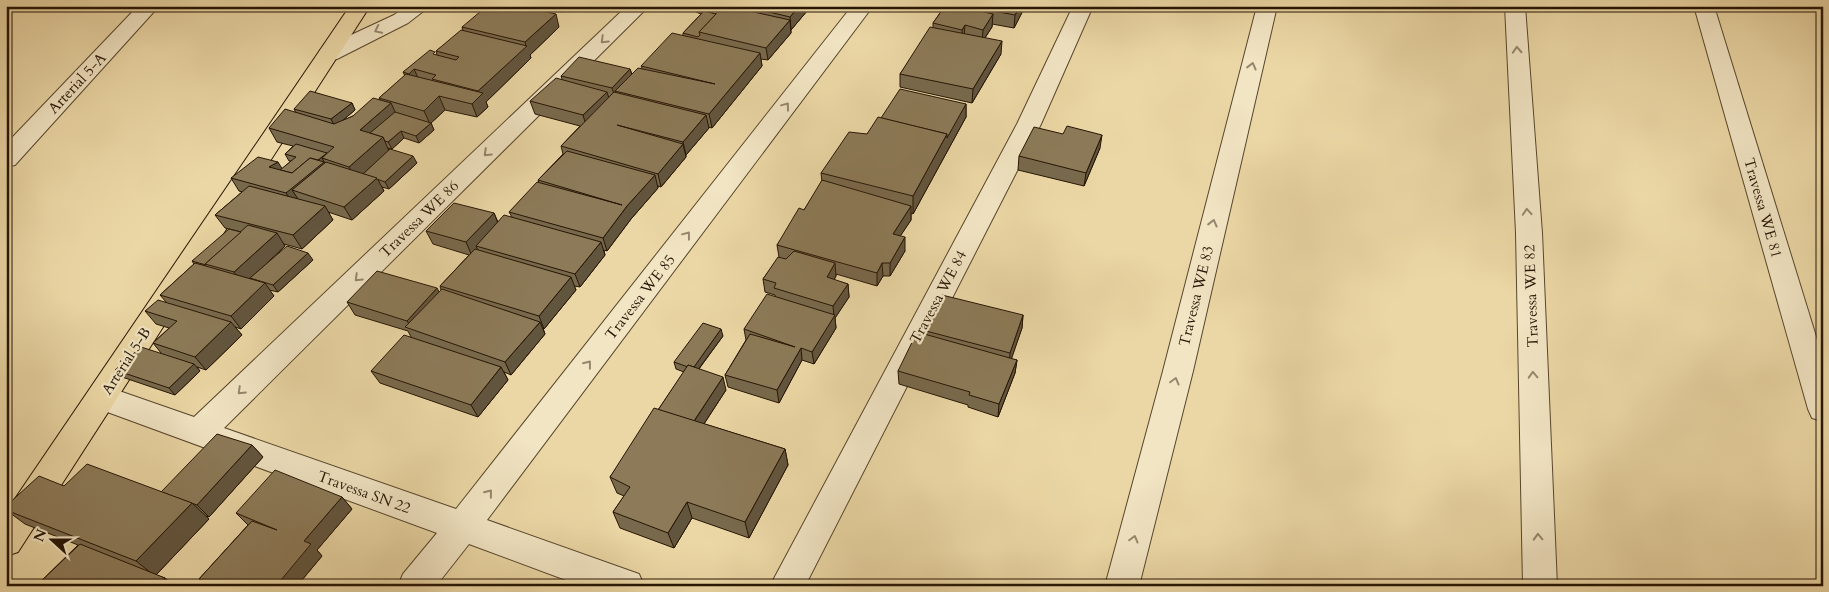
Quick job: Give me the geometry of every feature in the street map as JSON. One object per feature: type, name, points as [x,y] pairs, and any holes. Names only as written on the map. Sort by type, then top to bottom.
[{"type":"main road","name":"Arterial 5-B","points":[[6,541],[360,6]]},
{"type":"street","name":"Arterial 5-A","points":[[6,159],[149,6]]},
{"type":"street","points":[[329,54],[401,19],[420,6]]},
{"type":"street","name":"Travessa WE 86","points":[[198,433],[639,6]]},
{"type":"street","name":"Travessa WE 85","points":[[414,586],[462,527],[863,6]]},
{"type":"street","name":"Travessa WE 84","points":[[787,586],[1029,124],[1083,6]]},
{"type":"street","name":"Travessa WE 83","points":[[1122,586],[1178,371],[1267,6]]},
{"type":"street","name":"Travessa WE 82","points":[[1515,6],[1529,233],[1540,586]]},
{"type":"street","name":"Travessa WE 81","points":[[1704,6],[1823,410]]},
{"type":"street","name":"Travessa SN 22","points":[[102,398],[626,586]]},
{"type":"building","points":[[487,6],[520,6],[556,14],[525,42],[462,27]]},
{"type":"building","points":[[723,6],[790,20],[766,48],[699,32]]},
{"type":"building","points":[[744,6],[799,6],[790,17]]},
{"type":"building","points":[[945,6],[957,6],[993,14],[983,30],[965,25],[962,30],[933,23]]},
{"type":"building","points":[[967,6],[1020,6],[1015,15]]},
{"type":"building","points":[[704,11],[716,14],[699,32],[700,35],[698,37],[683,33]]},
{"type":"building","points":[[930,27],[1002,41],[973,89],[900,74]]},
{"type":"building","points":[[461,30],[527,46],[478,91],[432,79],[436,75],[414,69],[409,74],[403,72],[430,50],[435,52],[433,54],[456,60],[459,57],[436,51]]},
{"type":"building","points":[[672,33],[760,53],[709,114],[615,91],[638,68],[715,84],[641,66]]},
{"type":"building","points":[[579,57],[630,69],[612,88],[561,76]]},
{"type":"building","points":[[406,74],[483,93],[472,104],[439,96],[424,111],[379,98]]},
{"type":"building","points":[[556,78],[607,92],[583,115],[530,101]]},
{"type":"building","points":[[900,89],[966,104],[947,138],[947,134],[881,118]]},
{"type":"building","points":[[310,91],[352,103],[331,119],[294,109]]},
{"type":"building","points":[[614,92],[706,115],[683,142],[617,125],[683,144],[658,174],[561,146]]},
{"type":"building","points":[[373,98],[391,103],[360,130],[383,137],[349,167],[322,158],[334,147],[269,128],[285,109],[334,124],[353,116]]},
{"type":"building","points":[[395,112],[431,123],[416,136],[401,131],[388,142],[383,137],[370,133]]},
{"type":"building","points":[[878,117],[947,134],[913,196],[821,173],[849,132],[867,134]]},
{"type":"building","points":[[1067,126],[1102,135],[1086,173],[1019,156],[1034,127],[1063,134]]},
{"type":"building","points":[[296,144],[327,153],[318,160],[310,158],[292,173],[280,170],[296,157],[285,154]]},
{"type":"building","points":[[390,149],[413,156],[385,182],[363,174]]},
{"type":"building","points":[[567,151],[655,175],[627,206],[603,238],[509,212],[537,182],[622,205],[538,180]]},
{"type":"building","points":[[258,157],[278,162],[269,167],[292,173],[310,158],[324,162],[286,193],[231,178]]},
{"type":"building","points":[[326,162],[377,178],[344,207],[292,190]]},
{"type":"building","points":[[822,180],[911,206],[893,234],[905,237],[890,263],[882,263],[877,273],[777,245],[799,208],[804,210]]},
{"type":"building","points":[[249,186],[325,206],[293,235],[215,215]]},
{"type":"building","points":[[454,203],[494,213],[466,242],[426,231]]},
{"type":"building","points":[[504,215],[601,242],[575,274],[476,246]]},
{"type":"building","points":[[248,225],[277,233],[234,272],[205,264]]},
{"type":"building","points":[[229,229],[241,232],[206,265],[192,261]]},
{"type":"building","points":[[287,246],[308,253],[273,285],[250,278]]},
{"type":"building","points":[[475,249],[571,277],[539,316],[440,286]]},
{"type":"building","points":[[794,251],[835,263],[827,277],[848,284],[833,306],[774,288],[776,283],[763,279],[778,257],[786,259]]},
{"type":"building","points":[[195,263],[265,283],[231,316],[160,295]]},
{"type":"building","points":[[377,271],[437,288],[407,321],[347,302]]},
{"type":"building","points":[[442,289],[540,322],[505,362],[405,327]]},
{"type":"building","points":[[767,294],[835,315],[812,352],[801,348],[777,390],[725,375],[750,334],[795,347],[744,329]]},
{"type":"building","points":[[942,295],[1023,315],[1010,353],[926,331]]},
{"type":"building","points":[[158,300],[231,322],[195,357],[153,343],[177,321],[145,311]]},
{"type":"building","points":[[703,323],[721,329],[694,367],[674,362]]},
{"type":"building","points":[[917,332],[1017,360],[999,404],[969,395],[970,392],[898,371]]},
{"type":"building","points":[[404,335],[501,367],[471,405],[371,371]]},
{"type":"building","points":[[141,347],[194,364],[169,388],[115,370]]},
{"type":"building","points":[[688,365],[723,377],[694,421],[658,410]]},
{"type":"building","points":[[654,408],[785,449],[745,522],[687,502],[668,533],[613,512],[630,487],[610,477]]},
{"type":"building","points":[[217,434],[252,445],[197,505],[161,492]]},
{"type":"building","points":[[87,464],[192,503],[136,561],[6,510],[6,506],[39,476],[64,486]]},
{"type":"building","points":[[275,470],[342,497],[304,541],[311,544],[276,586],[214,586],[199,579],[252,521],[277,530],[236,513]]},
{"type":"building","points":[[80,544],[165,578],[158,586],[36,586]]}]
